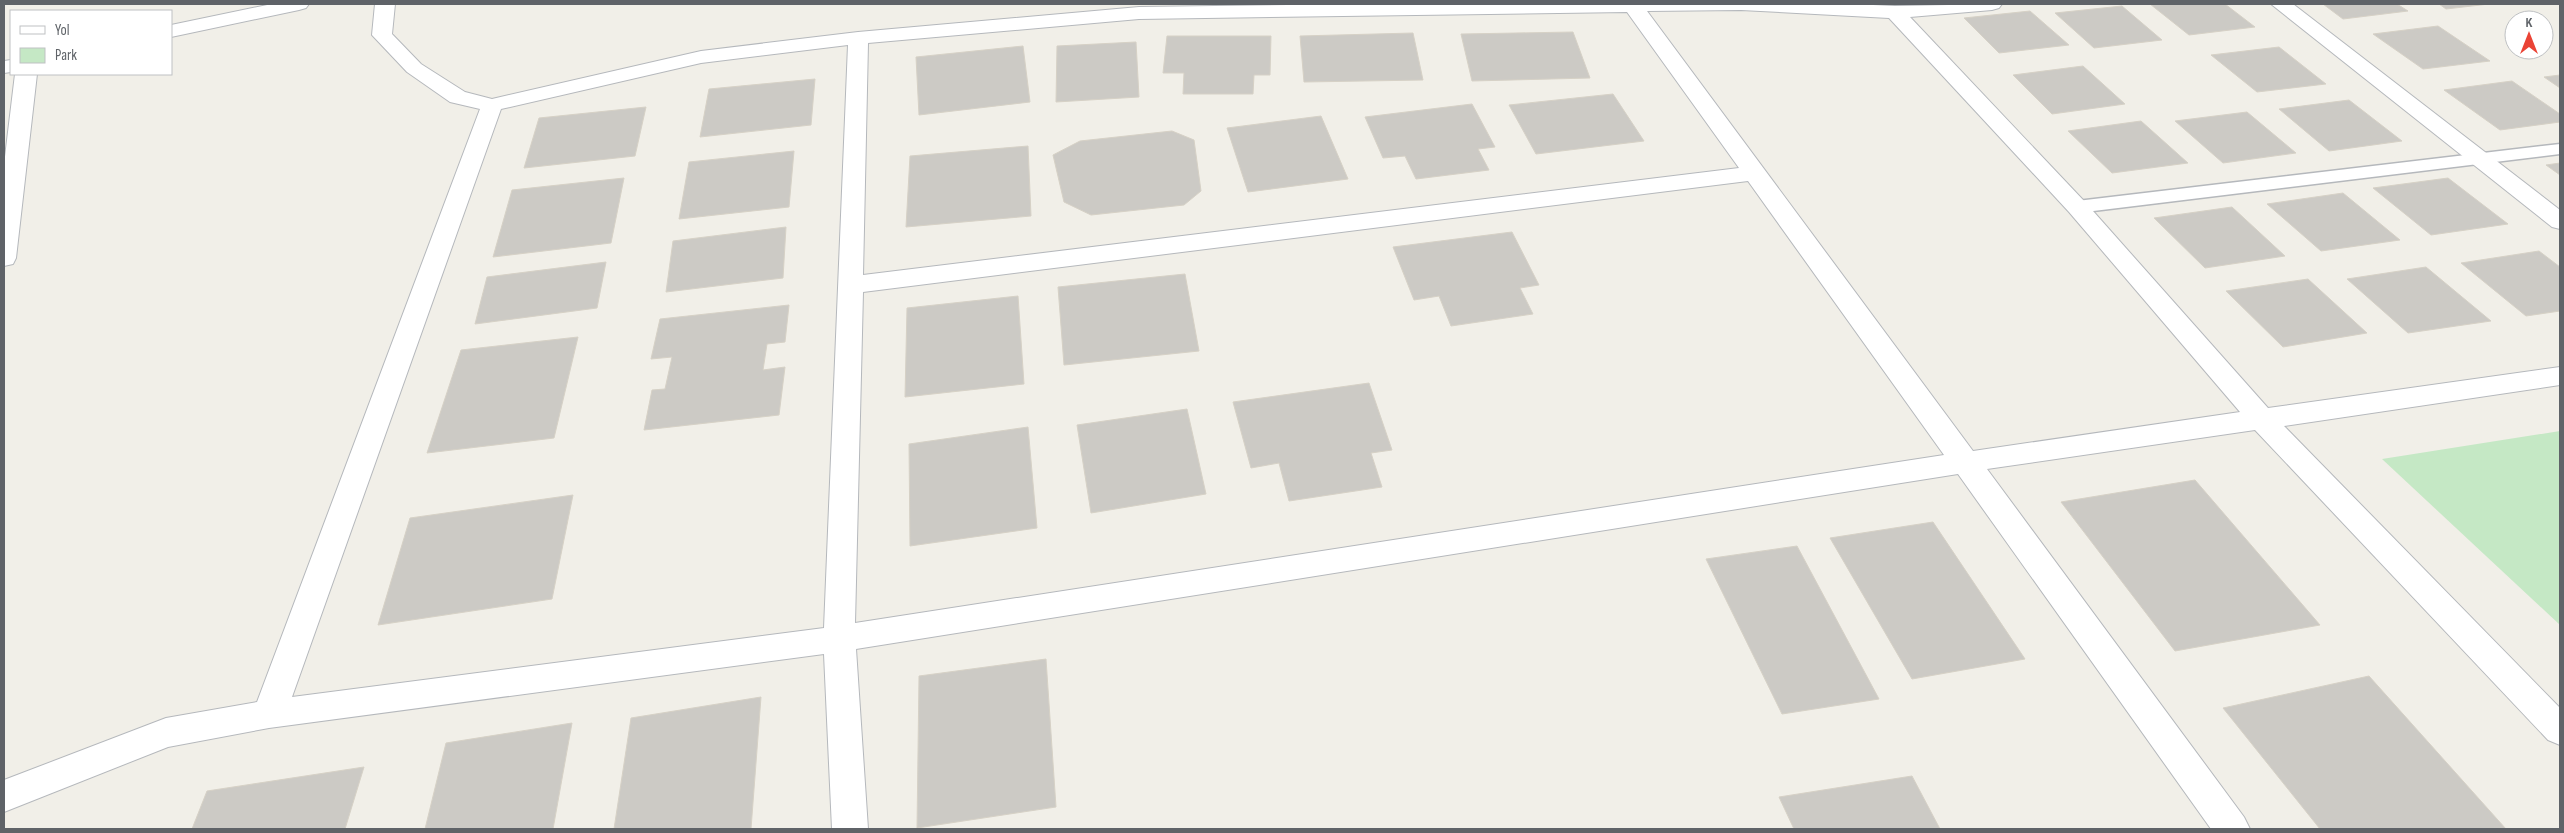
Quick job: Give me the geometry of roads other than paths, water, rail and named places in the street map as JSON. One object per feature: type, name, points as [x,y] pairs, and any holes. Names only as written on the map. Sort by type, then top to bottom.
[{"type":"street","points":[[172,31],[299,4]]},
{"type":"street","points":[[385,4],[382,35],[414,68],[458,96],[492,105],[701,57],[858,38],[1139,14],[1741,4],[1895,12],[1992,4]]},
{"type":"street","points":[[2281,4],[2560,222]]},
{"type":"street","points":[[1634,7],[2232,829]]},
{"type":"street","points":[[1895,12],[2077,207],[2262,420],[2560,730]]},
{"type":"street","points":[[850,829],[839,639],[858,38]]},
{"type":"street","points":[[4,258],[26,75]]},
{"type":"street","points":[[269,714],[492,105]]},
{"type":"street","points":[[850,285],[1756,173]]},
{"type":"street","points":[[4,796],[166,733],[269,714],[839,639],[1802,486],[2560,376]]},
{"type":"lane","points":[[2077,207],[2560,149]]}]
